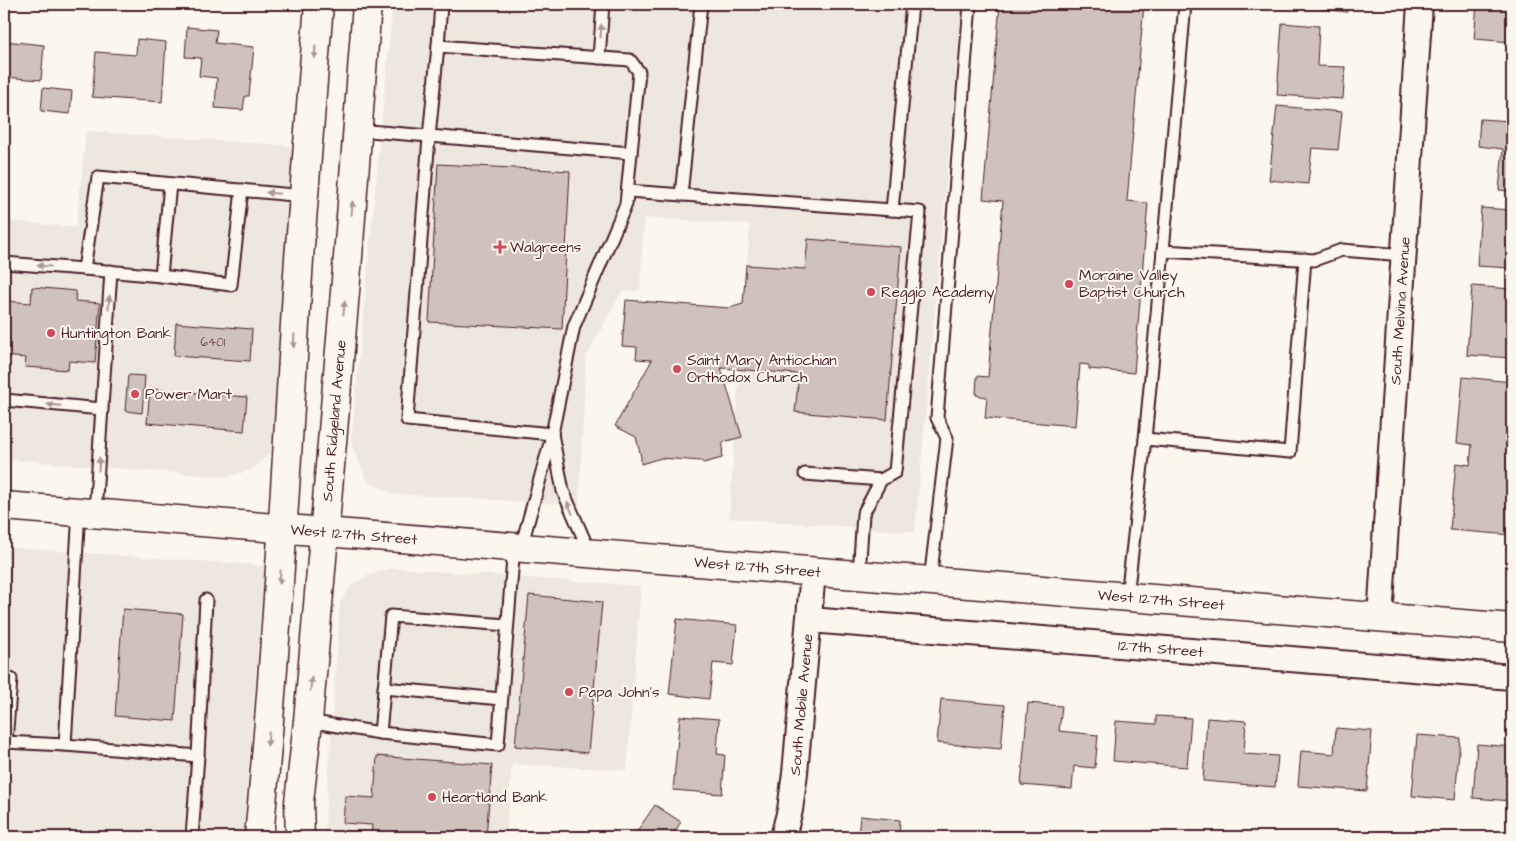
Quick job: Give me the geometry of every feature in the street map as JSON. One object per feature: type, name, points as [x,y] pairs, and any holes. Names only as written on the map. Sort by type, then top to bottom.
[{"type":"main road","points":[[259,837],[271,711],[284,528],[304,196],[318,4]]},
{"type":"main road","name":"South Ridgeland Avenue","points":[[300,837],[299,802],[308,721],[348,257],[367,4]]},
{"type":"main road","name":"West 127th Street","points":[[4,506],[1512,628]]},
{"type":"street","name":"South Melvina Avenue","points":[[1380,618],[1420,4]]},
{"type":"street","name":"South Mobile Avenue","points":[[783,837],[790,810],[795,773],[813,572]]},
{"type":"street","name":"127th Street","points":[[810,620],[1512,678]]},
{"type":"lane","points":[[441,4],[407,420],[552,434]]},
{"type":"lane","points":[[599,58],[603,4]]},
{"type":"lane","points":[[681,195],[701,4]]},
{"type":"lane","points":[[892,210],[912,4]]},
{"type":"lane","points":[[930,581],[947,438],[937,418],[970,4]]},
{"type":"lane","points":[[1127,597],[1145,439],[1185,4]]},
{"type":"lane","points":[[308,721],[380,733],[498,745],[507,625],[517,546],[552,434],[574,326],[626,204],[639,72],[630,60],[438,46]]},
{"type":"lane","points":[[357,130],[631,153]]},
{"type":"lane","points":[[84,268],[98,177],[304,196]]},
{"type":"lane","points":[[161,276],[170,184]]},
{"type":"lane","points":[[4,263],[84,268],[231,285],[242,190]]},
{"type":"lane","points":[[628,191],[920,212],[895,472],[881,480],[863,514],[859,575]]},
{"type":"lane","points":[[1163,251],[1314,260],[1342,250],[1403,255]]},
{"type":"lane","points":[[1145,439],[1290,452],[1305,259]]},
{"type":"lane","points":[[65,745],[87,512],[102,409],[112,271]]},
{"type":"lane","points":[[4,400],[102,409]]},
{"type":"lane","points":[[552,434],[563,492],[590,553]]},
{"type":"lane","points":[[805,474],[881,480]]},
{"type":"lane","points":[[192,837],[206,600]]},
{"type":"lane","points":[[380,733],[391,616],[507,625]]},
{"type":"lane","points":[[4,678],[11,679],[5,742],[198,756]]},
{"type":"lane","points":[[384,688],[501,699]]},
{"type":"shaded area","points":[[393,4],[962,4],[915,532],[729,518],[750,224],[644,218],[640,291],[622,291],[586,357],[579,505],[394,494],[367,481],[351,443]]},
{"type":"shaded area","points":[[86,131],[295,146],[276,429],[270,453],[251,470],[226,477],[4,459],[4,221],[76,227]]},
{"type":"shaded area","points":[[4,547],[265,566],[243,837],[4,837]]},
{"type":"shaded area","points":[[393,568],[641,586],[627,770],[512,764],[506,837],[324,837],[340,603],[351,585],[369,575]]},
{"type":"building","points":[[531,4],[569,4],[569,7]]},
{"type":"building","name":"Moraine Valley Baptist Church","points":[[1000,4],[1144,4],[1127,201],[1148,203],[1134,373],[1089,369],[1089,365],[1080,364],[1075,426],[985,418],[987,397],[976,395],[977,376],[988,377],[1003,201],[983,199]]},
{"type":"building","points":[[1304,4],[1348,4],[1347,12],[1304,7]]},
{"type":"building","points":[[1477,4],[1512,4],[1512,42],[1474,39]]},
{"type":"building","points":[[1282,23],[1319,26],[1317,66],[1345,67],[1343,99],[1277,95]]},
{"type":"building","points":[[187,27],[217,30],[215,43],[254,47],[249,96],[245,96],[243,110],[215,108],[217,78],[199,76],[201,58],[185,57]]},
{"type":"building","points":[[137,39],[166,42],[162,102],[92,97],[96,52],[136,55]]},
{"type":"building","points":[[4,41],[44,45],[41,80],[4,77]]},
{"type":"building","points":[[43,88],[72,91],[70,114],[41,111]]},
{"type":"building","points":[[1277,106],[1342,112],[1338,150],[1312,148],[1308,184],[1269,180]]},
{"type":"building","points":[[1480,119],[1512,121],[1512,191],[1499,190],[1503,149],[1478,146]]},
{"type":"building","name":"Walgreens","points":[[438,164],[570,171],[562,329],[429,322]]},
{"type":"building","points":[[1481,208],[1512,210],[1512,268],[1477,266]]},
{"type":"building","points":[[808,239],[901,247],[887,420],[795,412],[799,374],[721,368],[742,437],[723,442],[722,458],[704,463],[701,461],[661,458],[641,464],[636,437],[615,426],[652,360],[636,359],[637,347],[622,346],[626,300],[729,308],[743,304],[746,265],[805,269]]},
{"type":"building","points":[[1472,286],[1512,289],[1512,358],[1467,355]]},
{"type":"building","name":"Huntington Bank","points":[[32,287],[76,291],[75,301],[100,303],[95,363],[69,361],[68,370],[25,367],[26,358],[4,356],[4,310],[6,301],[31,303]]},
{"type":"building","name":"Power Mart","points":[[176,323],[252,329],[250,361],[174,356]]},
{"type":"building","name":"Power Mart","points":[[128,375],[145,376],[142,413],[125,411]]},
{"type":"building","points":[[1463,377],[1512,382],[1512,535],[1450,530],[1456,463],[1470,465],[1472,445],[1457,443]]},
{"type":"building","name":"Power Mart","points":[[150,389],[247,397],[244,431],[147,423]]},
{"type":"building","points":[[529,595],[602,602],[588,753],[515,746]]},
{"type":"building","points":[[123,609],[183,614],[175,721],[115,716]]},
{"type":"building","points":[[677,619],[737,625],[733,665],[713,663],[709,699],[669,694]]},
{"type":"building","points":[[941,699],[1005,705],[1001,749],[937,743]]},
{"type":"building","points":[[1028,703],[1062,706],[1059,731],[1098,735],[1095,768],[1074,766],[1072,789],[1021,785]]},
{"type":"building","points":[[680,716],[719,719],[717,754],[725,755],[722,794],[673,790]]},
{"type":"building","points":[[1156,716],[1191,718],[1187,767],[1113,761],[1116,721],[1156,724]]},
{"type":"building","points":[[1207,718],[1246,721],[1244,754],[1278,756],[1275,787],[1203,781]]},
{"type":"building","points":[[1336,728],[1372,731],[1367,791],[1298,786],[1301,751],[1334,754]]},
{"type":"building","points":[[1417,735],[1460,738],[1455,800],[1412,796]]},
{"type":"building","points":[[1477,744],[1512,747],[1512,801],[1473,798]]},
{"type":"building","name":"Heartland Bank","points":[[377,756],[492,765],[486,837],[371,837],[372,825],[343,823],[345,796],[374,798]]},
{"type":"building","points":[[655,805],[681,822],[671,837],[633,837]]},
{"type":"building","points":[[860,816],[900,820],[899,837],[858,837]]},
{"type":"place","name":"Walgreens","points":[[500,247]]},
{"type":"place","name":"Moraine Valley Baptist Church","points":[[1069,284]]},
{"type":"place","name":"Reggio Academy","points":[[871,292]]},
{"type":"place","name":"Huntington Bank","points":[[51,333]]},
{"type":"place","name":"Saint Mary Antiochian Orthodox Church","points":[[677,369]]},
{"type":"place","name":"Power Mart","points":[[135,394]]},
{"type":"place","name":"Papa John's","points":[[569,692]]},
{"type":"place","name":"Heartland Bank","points":[[432,797]]}]
